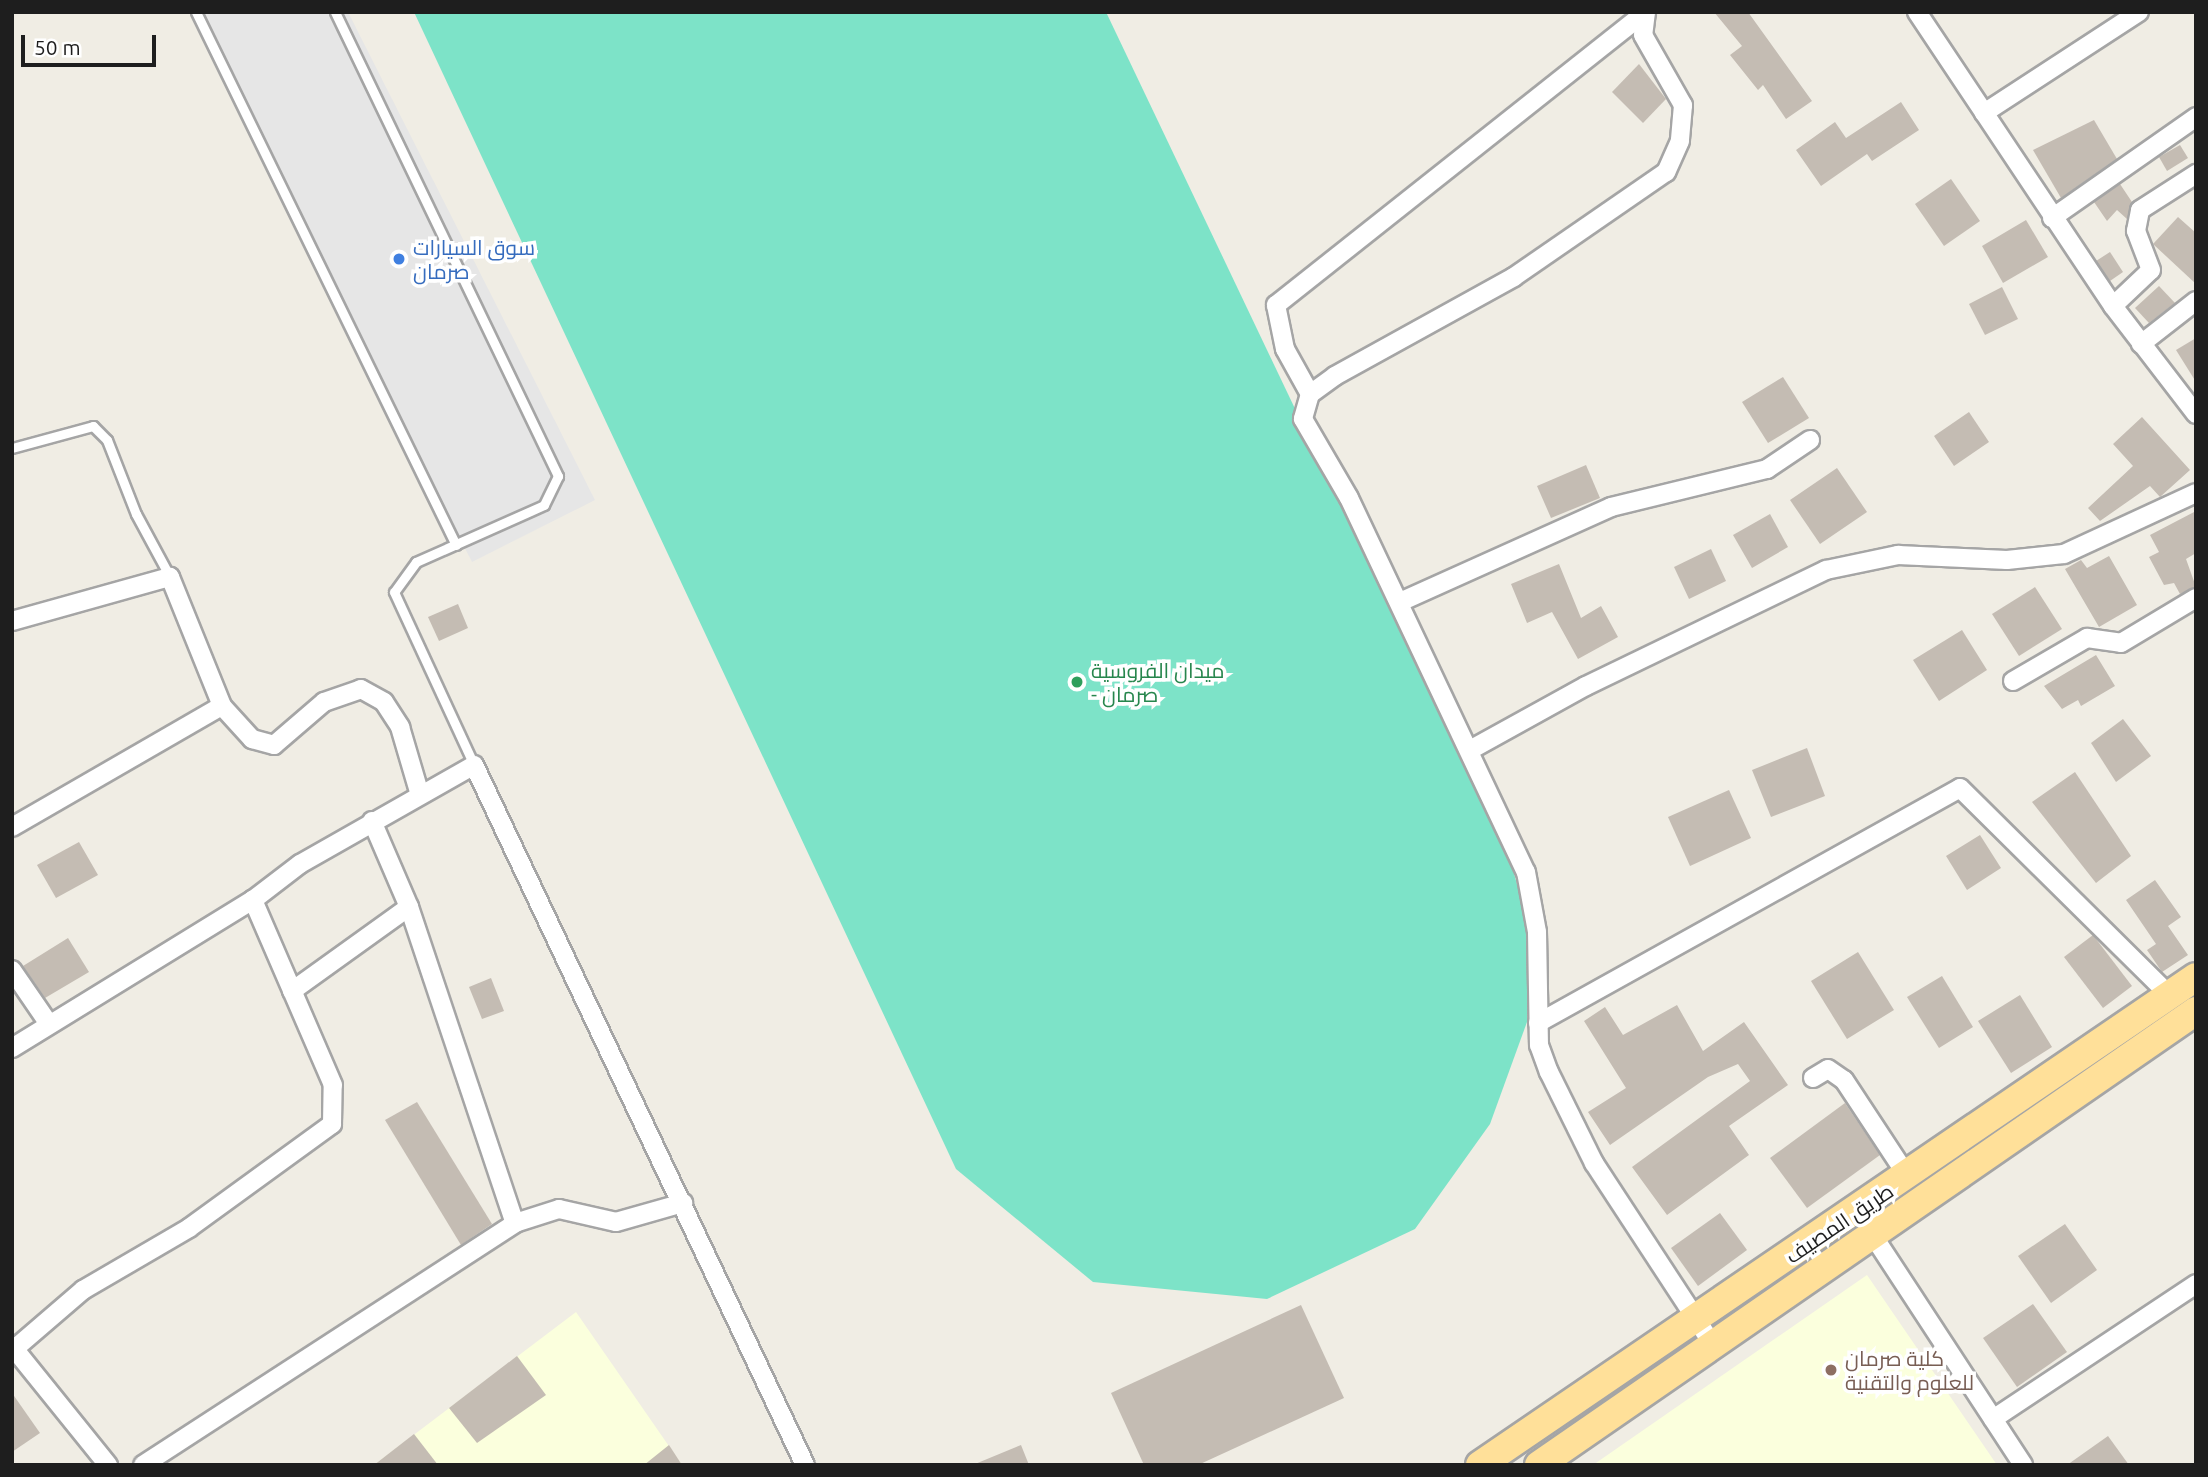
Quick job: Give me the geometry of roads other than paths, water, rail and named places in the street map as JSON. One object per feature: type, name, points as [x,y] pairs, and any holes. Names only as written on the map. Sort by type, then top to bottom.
[{"type":"main road","name":"طريق المصيف","points":[[1480,1465],[1908,1177],[2196,977]]},
{"type":"main road","name":"طريق المصيف","points":[[1539,1465],[2196,1011]]},
{"type":"street","points":[[1310,394],[1285,349],[1276,305],[1646,12]]},
{"type":"street","points":[[1646,12],[1643,35],[1683,105],[1680,141],[1666,172],[1514,278],[1375,351],[1310,394],[1303,410],[1306,430],[1349,498],[1526,872],[1537,932],[1538,1023],[1549,1072],[1594,1163],[1713,1345]]},
{"type":"street","points":[[1917,12],[2113,306],[2196,414]]},
{"type":"street","points":[[1984,113],[2139,12]]},
{"type":"street","points":[[2052,218],[2196,117]]},
{"type":"street","points":[[2113,306],[2151,270],[2136,231],[2140,210],[2196,174]]},
{"type":"street","points":[[2141,344],[2196,301]]},
{"type":"street","points":[[1400,602],[1611,507],[1768,469],[1810,440]]},
{"type":"street","points":[[1470,750],[1586,686],[1826,570],[1898,555],[2007,561],[2064,554],[2196,492]]},
{"type":"street","points":[[12,621],[170,577],[222,706],[253,739],[274,746],[324,702],[361,689],[384,702],[400,727],[420,795]]},
{"type":"street","points":[[2013,681],[2087,638],[2121,643],[2196,598]]},
{"type":"street","points":[[12,827],[222,706]]},
{"type":"street","points":[[12,1048],[253,900],[372,821],[474,765],[805,1465]]},
{"type":"street","points":[[1538,1023],[1960,788],[2170,996]]},
{"type":"street","points":[[372,821],[410,907],[515,1223]]},
{"type":"street","points":[[108,1465],[13,1349],[83,1290],[189,1228],[332,1124],[333,1085],[253,900]]},
{"type":"street","points":[[292,991],[410,907]]},
{"type":"street","points":[[12,970],[49,1024]]},
{"type":"street","points":[[1813,1078],[1828,1069],[1844,1080],[1908,1177]]},
{"type":"street","points":[[143,1465],[515,1223],[559,1209],[616,1222],[682,1203]]},
{"type":"street","points":[[1872,1234],[2022,1465]]},
{"type":"street","points":[[1993,1419],[2196,1284]]},
{"type":"lane","points":[[196,12],[456,545]]},
{"type":"lane","points":[[335,12],[558,476],[544,505],[407,568],[394,592],[474,765]]},
{"type":"lane","points":[[12,448],[93,426],[107,440],[136,514],[170,577]]},
{"type":"place","name":"سوق السيارات صرمان","points":[[399,259]]},
{"type":"place","name":"ميدان الفروسية - صرمان","points":[[1077,682]]},
{"type":"place","name":"كلية صرمان للعلوم والتقنية","points":[[1831,1370]]}]
